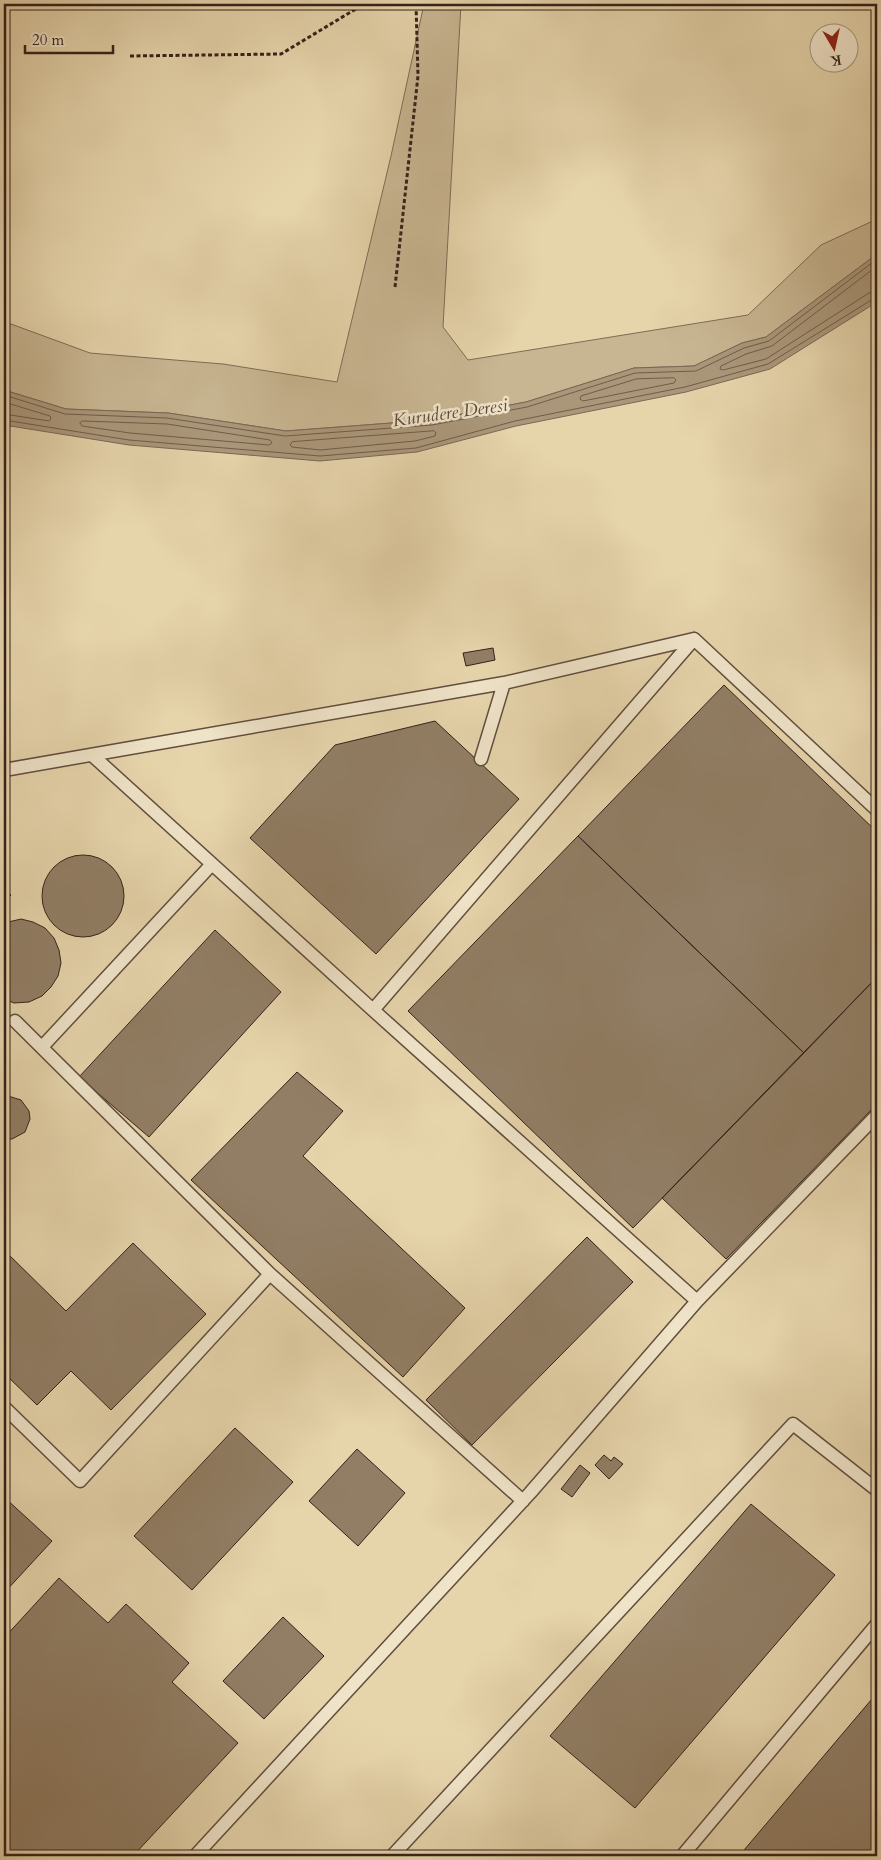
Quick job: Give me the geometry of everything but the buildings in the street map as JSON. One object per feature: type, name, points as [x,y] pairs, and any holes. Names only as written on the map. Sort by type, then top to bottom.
[{"type":"lane","points":[[4,770],[504,682],[694,639]]},
{"type":"lane","points":[[694,639],[877,810]]},
{"type":"lane","points":[[373,1010],[694,639]]},
{"type":"lane","points":[[482,759],[504,682]]},
{"type":"lane","points":[[92,755],[697,1301]]},
{"type":"lane","points":[[42,1048],[212,864]]},
{"type":"lane","points":[[15,1021],[270,1274],[523,1501]]},
{"type":"lane","points":[[195,1856],[523,1501],[697,1301],[877,1115]]},
{"type":"lane","points":[[4,1407],[80,1481],[270,1274]]},
{"type":"lane","points":[[399,1854],[793,1424],[877,1490]]},
{"type":"lane","points":[[682,1856],[877,1624]]},
{"type":"path","points":[[130,56],[281,54],[364,4]]},
{"type":"path","points":[[395,287],[418,76],[416,4]]},
{"type":"shaded area","points":[[424,4],[461,4],[443,327],[468,360],[748,315],[821,245],[877,219],[877,254],[766,337],[742,343],[694,366],[634,368],[526,402],[431,420],[286,431],[168,413],[66,409],[4,390],[4,325],[11,324],[90,353],[223,364],[337,382],[391,156]]},
{"type":"water","points":[[877,254],[877,302],[770,369],[686,392],[516,426],[417,452],[320,461],[129,445],[4,425],[4,390],[66,409],[168,413],[286,431],[431,420],[526,402],[634,368],[694,366],[742,343],[766,337]]},
{"type":"water label","name":"Kurudere Deresi","points":[[450,413]]}]
